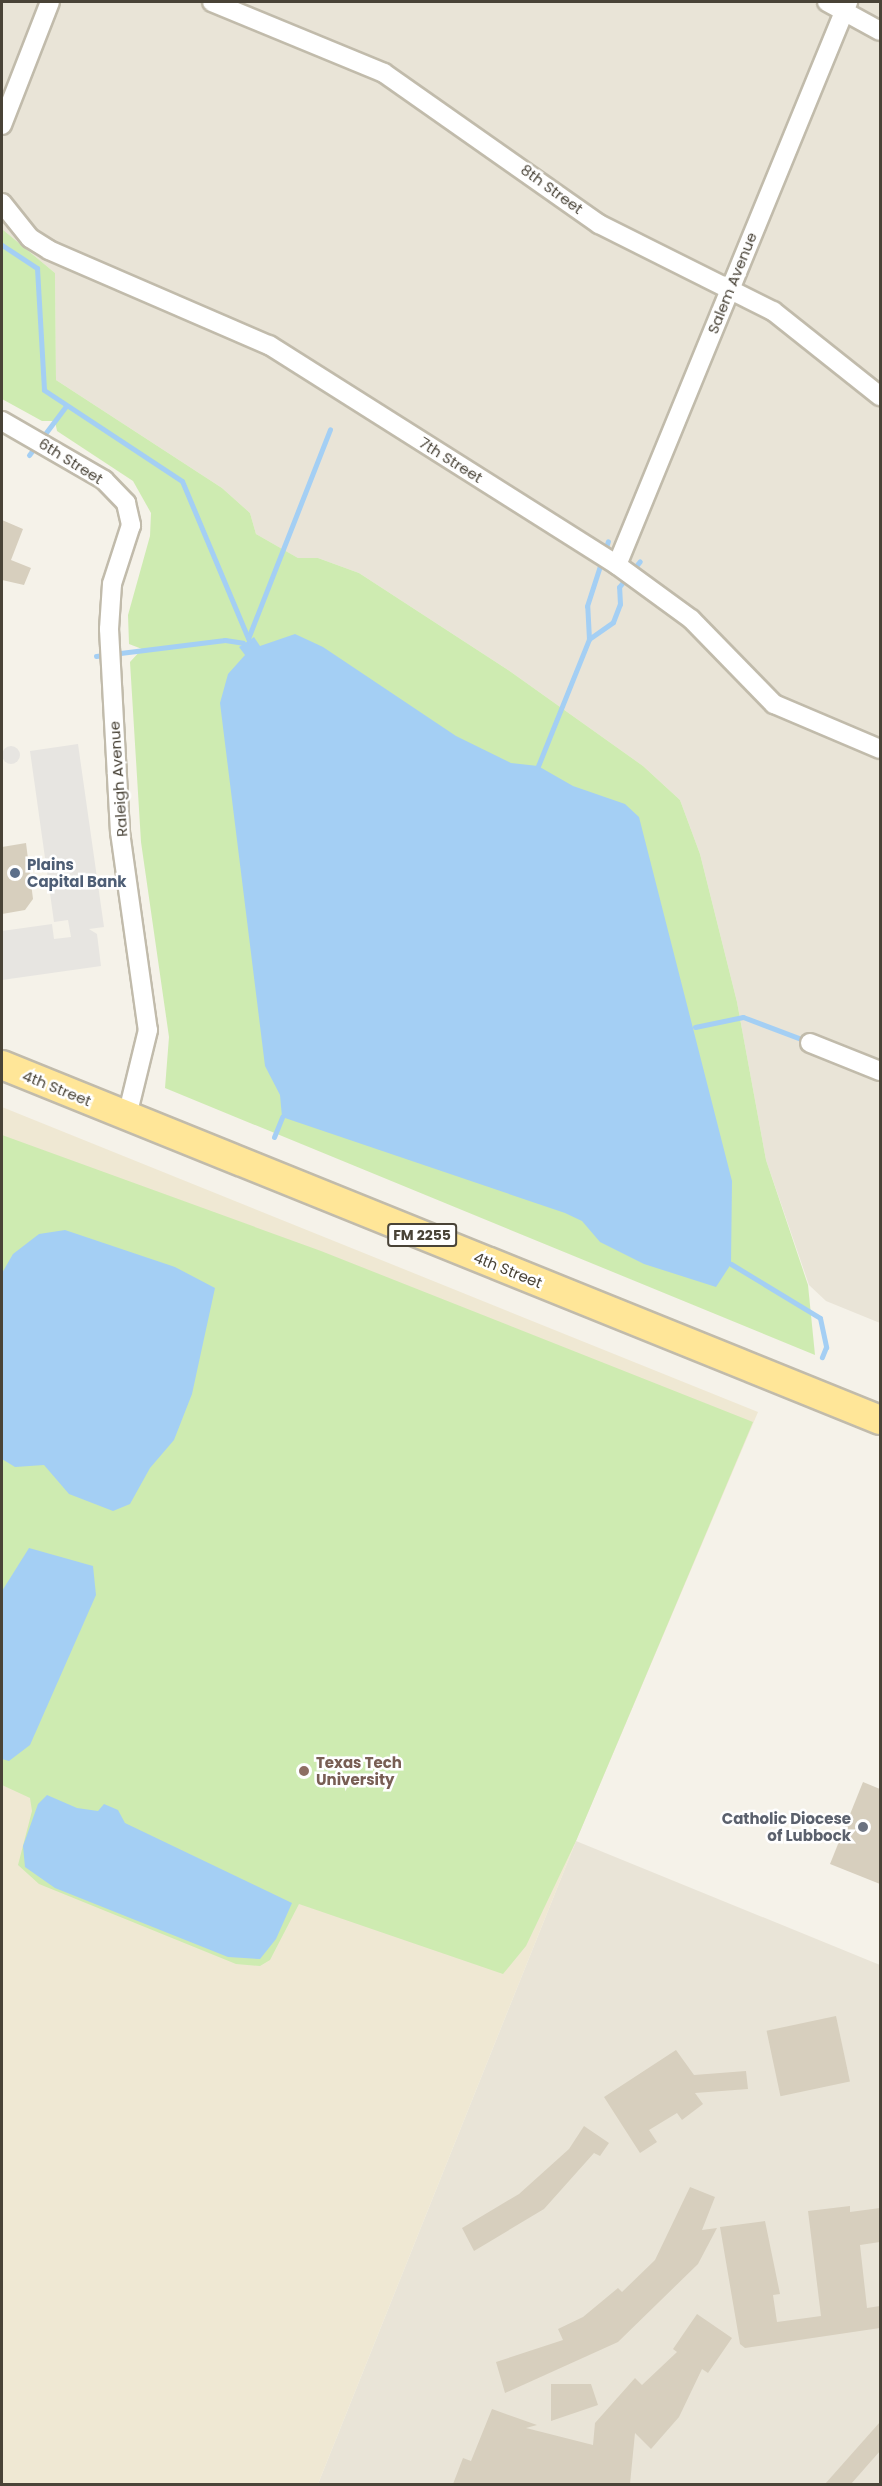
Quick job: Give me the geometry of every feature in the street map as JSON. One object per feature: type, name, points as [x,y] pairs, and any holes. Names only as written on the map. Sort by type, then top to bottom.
[{"type":"main road","name":"4th Street","points":[[2,1065],[880,1420]]},
{"type":"street","points":[[2,125],[50,2]]},
{"type":"street","name":"8th Street","points":[[212,2],[384,73],[600,224],[773,310],[880,396]]},
{"type":"street","points":[[827,2],[846,5],[880,31]]},
{"type":"street","name":"Salem Avenue","points":[[617,566],[846,5]]},
{"type":"street","name":"7th Street","points":[[2,203],[30,238],[49,250],[246,332],[617,566],[691,619],[774,704],[880,749]]},
{"type":"street","name":"6th Street","points":[[2,421],[104,480],[126,503],[128,514]]},
{"type":"street","name":"Raleigh Avenue","points":[[127,1116],[148,1030],[120,832],[109,629],[112,584],[131,525],[128,514]]},
{"type":"street","points":[[810,1042],[880,1071]]},
{"type":"shaded area","points":[[2,2],[880,2],[880,1323],[826,1301],[809,1285],[766,1160],[737,1002],[700,854],[680,800],[643,766],[511,672],[359,573],[318,558],[298,558],[256,534],[250,513],[222,488],[56,380],[55,273],[2,229]]},
{"type":"shaded area","points":[[78,744],[104,927],[89,929],[97,934],[101,966],[2,980],[2,931],[52,924],[54,939],[71,937],[68,920],[54,922],[30,751]]},
{"type":"shaded area","points":[[11,746],[18,748],[20,755],[18,762],[11,764],[4,762],[2,755],[4,748]]},
{"type":"shaded area","name":"Texas Tech University","points":[[2,1107],[758,1412],[576,1841],[318,2484],[2,2484]]},
{"type":"shaded area","points":[[576,1841],[880,1965],[880,2484],[318,2484]]},
{"type":"green space","points":[[2,229],[55,273],[56,380],[222,488],[250,513],[256,534],[298,558],[318,558],[359,573],[511,672],[643,766],[680,800],[700,854],[737,1002],[766,1160],[808,1285],[815,1355],[165,1088],[169,1037],[141,842],[130,662],[142,649],[129,644],[128,615],[150,536],[151,513],[133,481],[57,431],[55,421],[42,421],[2,399]]},
{"type":"green space","name":"Texas Tech University","points":[[2,1135],[321,1251],[753,1422],[576,1841],[526,1946],[503,1974],[299,1904],[270,1960],[260,1966],[236,1964],[39,1884],[18,1865],[32,1811],[30,1798],[2,1785]]},
{"type":"water","points":[[295,634],[323,647],[456,736],[511,763],[538,766],[573,786],[625,804],[639,817],[732,1181],[731,1264],[716,1287],[644,1264],[600,1242],[582,1221],[565,1213],[282,1117],[280,1095],[265,1066],[220,703],[228,674],[245,655],[239,647],[254,637],[260,646]]},
{"type":"water","points":[[65,1230],[175,1267],[215,1288],[192,1394],[174,1440],[150,1468],[130,1504],[113,1511],[69,1494],[44,1465],[15,1467],[2,1459],[2,1273],[13,1254],[39,1234]]},
{"type":"water","points":[[29,1548],[93,1566],[96,1595],[30,1745],[9,1761],[2,1759],[2,1591]]},
{"type":"water","points":[[47,1795],[77,1808],[98,1811],[104,1804],[118,1810],[125,1823],[292,1903],[276,1939],[260,1959],[228,1957],[55,1888],[25,1867],[23,1846],[38,1804]]},
{"type":"building","points":[[2,520],[23,529],[11,560],[31,568],[24,585],[2,580]]},
{"type":"building","name":"Plains Capital Bank","points":[[26,843],[33,899],[25,910],[2,914],[2,847]]},
{"type":"building","name":"Catholic Diocese of Lubbock","points":[[863,1782],[880,1789],[880,1884],[830,1864]]},
{"type":"building","points":[[836,2016],[850,2082],[780,2096],[767,2031]]},
{"type":"building","points":[[676,2050],[694,2075],[746,2071],[748,2089],[695,2093],[703,2104],[682,2120],[677,2113],[649,2130],[657,2142],[640,2153],[604,2097]]},
{"type":"building","points":[[584,2126],[609,2143],[600,2156],[594,2153],[544,2209],[474,2251],[462,2228],[519,2194],[569,2149]]},
{"type":"building","points":[[690,2187],[715,2197],[702,2230],[717,2228],[698,2264],[618,2342],[505,2393],[496,2362],[563,2340],[558,2329],[583,2317],[618,2288],[622,2292],[655,2260]]},
{"type":"building","points":[[850,2206],[850,2212],[880,2208],[880,2242],[860,2245],[867,2308],[880,2306],[880,2328],[745,2348],[740,2344],[720,2227],[765,2221],[780,2294],[773,2295],[777,2322],[821,2316],[808,2211]]},
{"type":"building","points":[[697,2314],[732,2338],[708,2373],[702,2369],[679,2417],[651,2449],[635,2433],[630,2484],[453,2484],[463,2458],[471,2461],[492,2409],[537,2425],[526,2428],[593,2445],[595,2423],[635,2378],[642,2385],[677,2352],[673,2349]]},
{"type":"building","points":[[551,2384],[591,2384],[598,2405],[551,2421]]},
{"type":"building","points":[[880,2422],[880,2451],[851,2484],[825,2484]]},
{"type":"waterway","points":[[2,245],[37,268],[44,390],[182,481],[249,640]]},
{"type":"waterway","points":[[29,455],[66,406]]},
{"type":"waterway","points":[[249,636],[330,429]]},
{"type":"waterway","points":[[589,639],[587,606],[608,541]]},
{"type":"waterway","points":[[538,766],[589,639],[613,622],[620,604],[619,587],[640,561]]},
{"type":"waterway","points":[[96,656],[225,640],[243,643]]},
{"type":"waterway","points":[[695,1027],[743,1017],[809,1042]]},
{"type":"waterway","points":[[274,1137],[282,1117]]},
{"type":"waterway","points":[[731,1264],[820,1318],[826,1347],[822,1357]]},
{"type":"place","name":"Plains Capital Bank","points":[[15,873]]},
{"type":"place","name":"Texas Tech University","points":[[304,1771]]},
{"type":"place","name":"Catholic Diocese of Lubbock","points":[[863,1827]]}]
